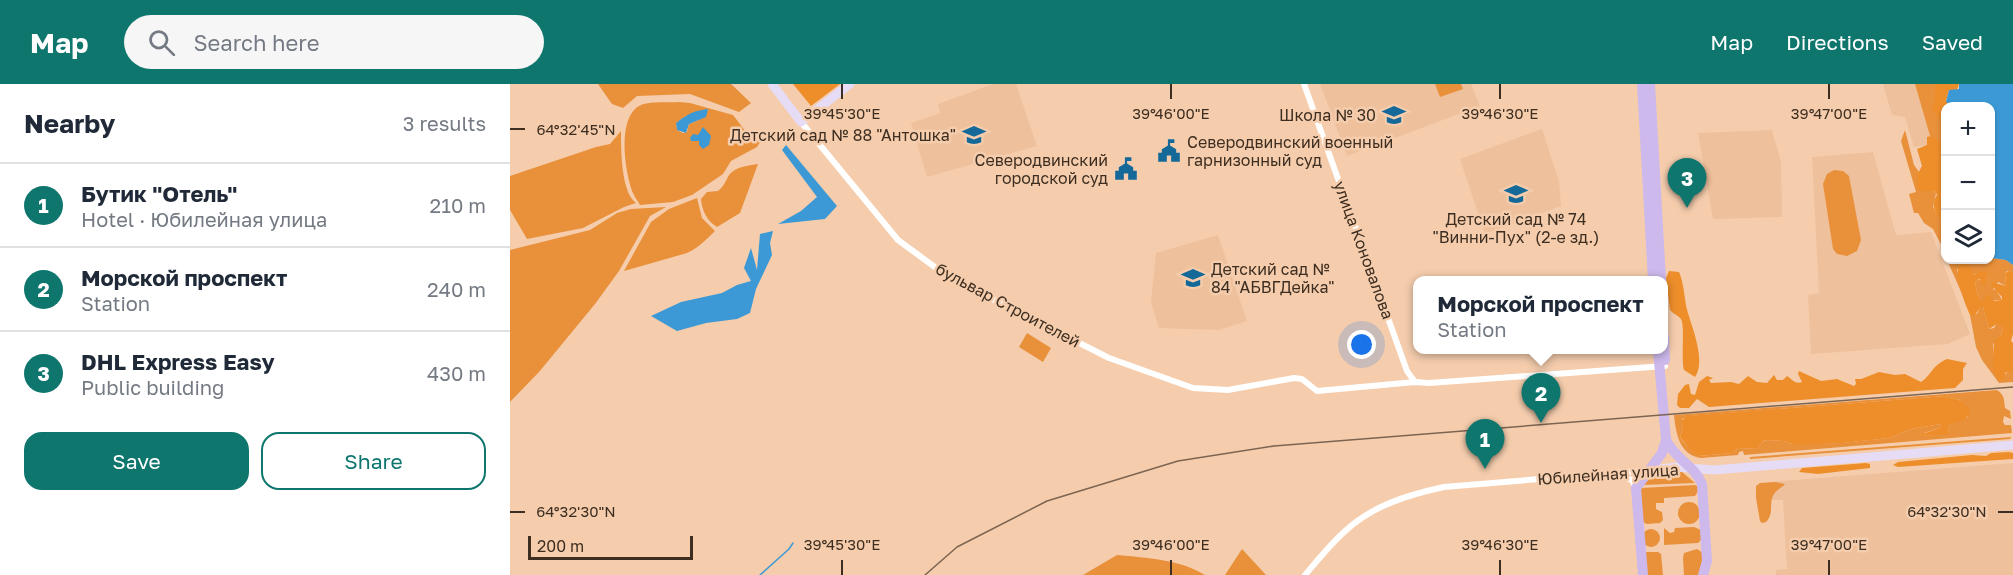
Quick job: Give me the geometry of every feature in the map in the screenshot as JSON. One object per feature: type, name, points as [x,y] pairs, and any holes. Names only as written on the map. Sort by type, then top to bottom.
[{"type":"main road","name":"бульвар Строителей","points":[[772,84],[801,122]]},
{"type":"main road","points":[[801,122],[850,84]]},
{"type":"main road","points":[[1642,84],[1647,99],[1661,276]]},
{"type":"main road","points":[[1650,84],[1647,99],[1653,276]]},
{"type":"main road","points":[[1659,354],[1662,366]]},
{"type":"main road","points":[[1643,575],[1636,488],[1662,453],[1666,440],[1662,387],[1663,354]]},
{"type":"main road","points":[[1666,440],[1673,453],[1702,484],[1707,561],[1704,575]]},
{"type":"main road","name":"Юбилейная улица","points":[[1649,470],[1678,467],[1714,470],[2013,445]]},
{"type":"main road","points":[[1702,484],[1714,470]]},
{"type":"street","name":"улица Коновалова","points":[[1304,84],[1407,371],[1415,382]]},
{"type":"street","name":"бульвар Строителей","points":[[801,122],[905,247],[947,276],[1109,358],[1193,388],[1228,390],[1294,378],[1302,379],[1317,391],[1415,382],[1428,383],[1662,366]]},
{"type":"street","name":"Юбилейная улица","points":[[1305,575],[1354,523],[1399,498],[1444,487],[1649,470]]},
{"type":"street","points":[[1616,474],[1628,478],[1636,488]]},
{"type":"shaded area","points":[[598,84],[731,84],[751,103],[739,112],[690,94],[637,96],[623,108],[612,104]]},
{"type":"shaded area","points":[[793,84],[840,84],[811,106]]},
{"type":"shaded area","name":"Детский сад № 88 \"Антошка\"","points":[[993,84],[1016,84],[1037,146],[927,177],[911,123],[940,113],[938,104]]},
{"type":"shaded area","name":"Школа № 30","points":[[1320,84],[1471,84],[1480,106],[1347,156]]},
{"type":"shaded area","points":[[1435,84],[1461,84],[1463,89],[1440,97]]},
{"type":"shaded area","points":[[1883,84],[1915,84],[1930,136],[1927,137],[1927,145],[1914,147],[1905,117],[1892,115]]},
{"type":"shaded area","points":[[1915,84],[1942,84],[1941,145],[1930,136]]},
{"type":"shaded area","points":[[1935,84],[1959,84],[1957,90],[1949,90],[1947,102],[1941,102],[1941,121],[1932,110],[1935,101]]},
{"type":"shaded area","points":[[679,102],[733,115],[753,141],[762,139],[757,147],[731,161],[723,174],[692,195],[673,202],[640,205],[630,184],[625,159],[625,132],[628,121],[633,111],[641,105]],"holes":[[[708,110],[699,120],[689,124],[687,132],[677,130],[676,123],[680,120]]]},
{"type":"shaded area","name":"Детский сад № 74 \"Винни-Пух\" (2-е зд.)","points":[[1542,129],[1559,181],[1561,206],[1485,234],[1460,159]]},
{"type":"shaded area","points":[[1772,130],[1781,162],[1782,217],[1713,219],[1698,133]]},
{"type":"shaded area","points":[[1905,130],[1914,165],[1919,172],[1917,176],[1926,191],[1933,189],[1936,193],[1933,207],[1941,222],[1941,244],[1933,229],[1924,223],[1918,213],[1914,213],[1909,194],[1916,192],[1901,141]]},
{"type":"shaded area","points":[[621,131],[622,159],[627,190],[636,203],[583,228],[527,239],[510,210],[510,176],[610,144]]},
{"type":"shaded area","points":[[1930,136],[1941,142],[1941,221],[1934,208],[1937,195],[1935,191],[1921,191],[1917,188],[1917,175],[1922,166],[1917,149],[1927,145],[1927,137]]},
{"type":"shaded area","points":[[1873,152],[1896,235],[1931,232],[1941,264],[1943,264],[1970,334],[1948,344],[1811,354],[1808,295],[1819,293],[1812,157]]},
{"type":"shaded area","points":[[758,164],[740,213],[717,227],[713,225],[706,215],[701,199],[707,192],[718,191],[732,172],[744,166]]},
{"type":"shaded area","points":[[1834,170],[1843,171],[1849,176],[1861,240],[1857,251],[1847,256],[1837,254],[1833,249],[1823,184],[1827,174]]},
{"type":"shaded area","points":[[697,198],[702,218],[715,231],[687,253],[624,271],[651,222],[669,209]]},
{"type":"shaded area","points":[[666,207],[650,216],[619,271],[595,304],[539,372],[510,402],[510,250],[590,230],[617,213],[631,209]]},
{"type":"shaded area","name":"Детский сад № 84 \"АБВГДейка\"","points":[[1218,235],[1247,321],[1219,330],[1159,328],[1151,302],[1156,253]]},
{"type":"shaded area","points":[[1995,259],[2006,260],[2013,265],[2013,272],[2005,273],[2006,286],[1998,282],[1993,289],[1997,291],[2002,300],[1981,301],[1975,282],[1978,279],[1982,281],[1987,278],[1957,269],[1963,296],[1949,264],[1995,264]]},
{"type":"shaded area","points":[[1969,264],[1974,275],[1982,271],[1987,272],[1985,286],[1980,279],[1975,282],[1981,301],[1986,295],[1994,301],[2002,300],[1992,286],[1992,282],[2006,286],[2005,273],[2013,272],[2011,341],[2013,343],[2013,372],[2006,372],[2003,380],[1998,380],[1993,369],[1994,341],[2001,335],[2003,328],[1997,324],[1989,329],[1983,307],[1975,315],[1970,315],[1958,279],[1959,266]]},
{"type":"shaded area","points":[[1669,271],[1679,272],[1699,355],[1698,371],[1695,377],[1684,370],[1682,322],[1670,310],[1667,276]]},
{"type":"shaded area","points":[[1981,306],[1989,329],[1994,328],[1997,323],[2003,328],[2001,335],[1993,344],[1995,370],[2005,375],[2008,371],[2013,372],[2013,382],[1999,383],[1982,360],[1976,347],[1970,315],[1977,314]]},
{"type":"shaded area","points":[[1027,333],[1051,348],[1043,362],[1019,347]]},
{"type":"shaded area","points":[[1947,359],[1967,363],[1963,369],[1963,380],[1955,388],[1709,407],[1697,399],[1689,408],[1680,408],[1677,405],[1678,394],[1685,385],[1689,384],[1691,394],[1695,395],[1699,382],[1707,376],[1713,378],[1709,380],[1711,383],[1739,384],[1748,376],[1757,382],[1767,383],[1774,375],[1777,380],[1783,380],[1787,376],[1800,383],[1802,382],[1799,371],[1821,381],[1837,379],[1854,386],[1855,379],[1879,372],[1905,374],[1921,382]]},
{"type":"shaded area","points":[[1997,390],[2003,396],[2005,408],[2010,411],[2011,419],[2004,416],[2003,422],[2005,425],[2011,425],[2012,433],[1744,455],[1743,451],[1738,455],[1701,458],[1688,453],[1683,448],[1676,429],[1674,415]],"holes":[[[1945,396],[1960,400],[1968,417],[1949,425],[1948,433],[1923,436],[1924,433],[1940,428],[1941,424],[1911,429],[1889,438],[1841,443],[1793,444],[1767,440],[1762,442],[1758,449],[1738,448],[1732,453],[1699,456],[1680,437],[1683,428],[1682,419],[1690,416]]]},
{"type":"shaded area","points":[[1945,396],[1964,403],[1970,414],[1964,420],[1949,425],[1948,434],[1923,436],[1922,434],[1940,428],[1941,424],[1911,429],[1889,438],[1796,445],[1784,441],[1766,440],[1758,449],[1738,448],[1732,453],[1698,456],[1680,437],[1683,428],[1681,421],[1687,416]]},
{"type":"shaded area","points":[[2011,437],[2010,439],[1750,459],[1750,457]]},
{"type":"shaded area","points":[[1991,453],[2013,453],[2013,459],[1898,467],[1893,465],[1898,462],[1972,455],[1986,456]]},
{"type":"shaded area","points":[[2013,463],[2013,575],[1776,575],[1776,570],[1787,569],[1783,500],[1771,500],[1770,482]]},
{"type":"shaded area","points":[[1870,464],[1870,468],[1818,474],[1799,472],[1802,468]]},
{"type":"shaded area","points":[[1665,470],[1682,472],[1695,483],[1643,485],[1653,475]]},
{"type":"shaded area","points":[[1760,483],[1785,484],[1774,494],[1769,519],[1762,523],[1756,498],[1756,486]]},
{"type":"shaded area","points":[[1695,485],[1698,491],[1695,496],[1664,498],[1664,503],[1656,503],[1656,509],[1662,512],[1663,520],[1660,523],[1643,522],[1639,491],[1642,488]]},
{"type":"shaded area","points":[[1685,502],[1693,502],[1700,509],[1700,517],[1693,524],[1685,524],[1678,517],[1678,509]]},
{"type":"shaded area","points":[[1694,527],[1701,530],[1701,540],[1698,543],[1664,545],[1664,528],[1670,533],[1674,532],[1675,528]]},
{"type":"shaded area","points":[[1647,529],[1655,529],[1660,534],[1658,545],[1647,547],[1642,542],[1642,534]]},
{"type":"shaded area","points":[[1242,549],[1266,575],[1225,575]]},
{"type":"shaded area","points":[[1697,549],[1703,553],[1700,575],[1684,575],[1684,553]]},
{"type":"shaded area","points":[[1644,552],[1661,554],[1663,575],[1645,575]]},
{"type":"shaded area","points":[[1117,555],[1174,562],[1205,575],[1083,575]]},
{"type":"water","points":[[1959,84],[2013,84],[2013,265],[2006,260],[1995,259],[1995,102],[1946,102],[1949,90],[1959,89]]},
{"type":"water","points":[[708,109],[706,117],[689,124],[686,133],[677,130],[676,123],[692,113]]},
{"type":"water","points":[[703,127],[711,136],[709,145],[703,149],[699,141],[691,141],[690,138],[693,134],[698,135]]},
{"type":"water","points":[[786,145],[837,206],[825,219],[778,224],[801,211],[817,197],[782,150]]},
{"type":"water","points":[[773,231],[770,243],[772,255],[756,289],[750,313],[737,319],[706,323],[677,331],[651,316],[681,302],[722,293],[751,281],[744,268],[751,248],[757,270],[760,234]]},
{"type":"waterway","points":[[760,575],[793,543]]},
{"type":"railway","points":[[925,575],[957,547],[1047,501],[1178,461],[1274,446],[2013,387]]},
{"type":"place","name":"Школа № 30","points":[[1394,115]]},
{"type":"place","name":"Детский сад № 88 \"Антошка\"","points":[[974,135]]},
{"type":"place","name":"Северодвинский военный гарнизонный суд","points":[[1169,151]]},
{"type":"place","name":"Северодвинский городской суд","points":[[1126,169]]},
{"type":"place","name":"Детский сад № 74 \"Винни-Пух\" (2-е зд.)","points":[[1516,194]]},
{"type":"place","name":"DHL Express Easy","points":[[1687,208]]},
{"type":"place","name":"Детский сад № 84 \"АБВГДейка\"","points":[[1193,278]]},
{"type":"place","name":"Морской проспект","points":[[1541,423]]},
{"type":"place","name":"Бутик \"Отель\"","points":[[1485,469]]}]
